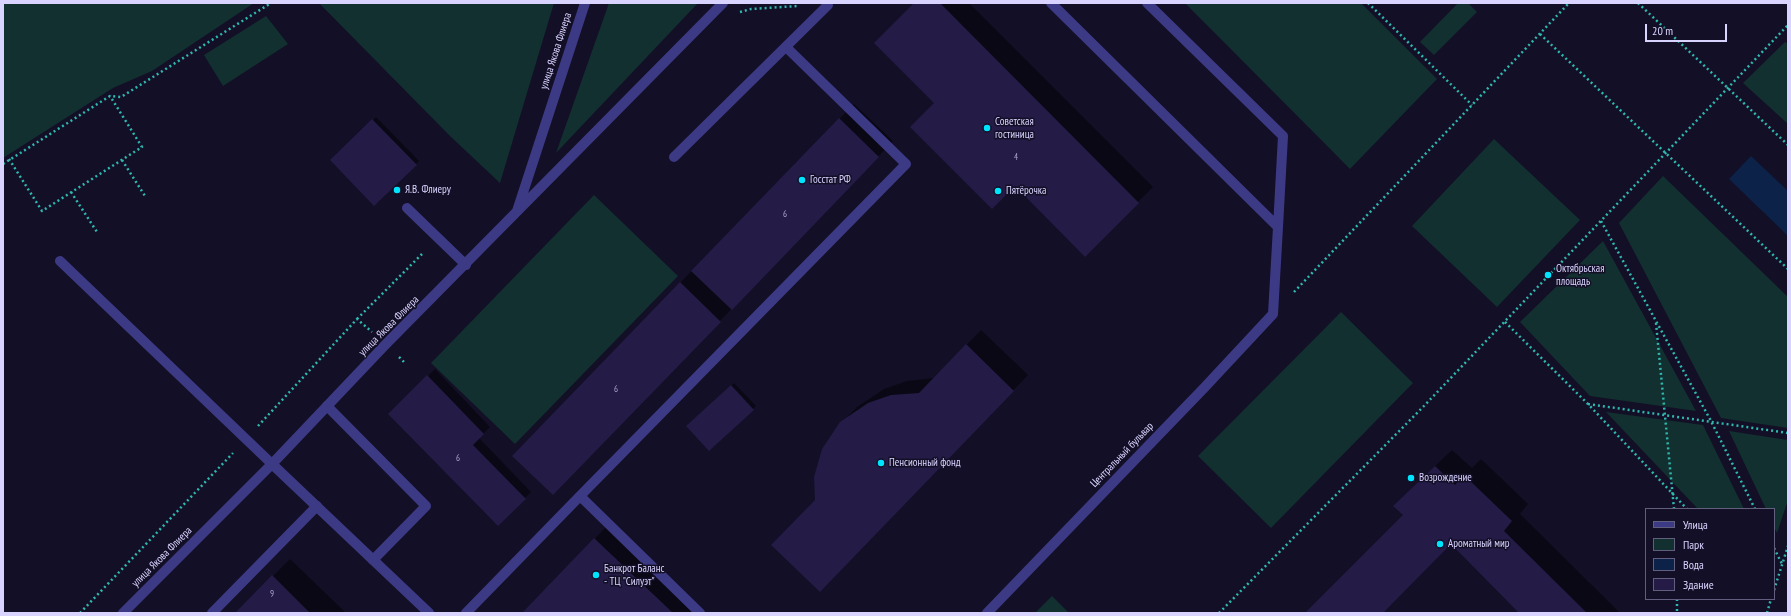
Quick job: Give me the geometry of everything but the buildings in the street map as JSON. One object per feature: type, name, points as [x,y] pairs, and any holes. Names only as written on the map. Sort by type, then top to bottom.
[{"type":"street","name":"улица Якова Флиера","points":[[123,613],[272,464],[327,406],[516,215],[585,3]]},
{"type":"street","points":[[516,215],[723,3]]},
{"type":"street","points":[[1051,3],[1278,227]]},
{"type":"street","points":[[1146,3],[1283,136],[1273,314]]},
{"type":"street","points":[[674,157],[786,47],[827,4]]},
{"type":"street","points":[[466,613],[906,164],[786,47]]},
{"type":"street","points":[[408,208],[466,265]]},
{"type":"street","points":[[60,261],[429,613]]},
{"type":"street","name":"Центральный бульвар","points":[[987,613],[1204,388],[1273,314]]},
{"type":"street","points":[[327,406],[426,506],[373,560]]},
{"type":"street","points":[[580,496],[700,613]]},
{"type":"street","points":[[212,613],[317,506]]},
{"type":"path","points":[[3,164],[110,96],[121,97],[271,3]]},
{"type":"path","points":[[1368,3],[1472,105]]},
{"type":"path","points":[[1273,314],[1569,3]]},
{"type":"path","points":[[1638,3],[1788,145]]},
{"type":"path","points":[[737,13],[751,9],[827,4]]},
{"type":"path","points":[[1219,613],[1423,408],[1788,25]]},
{"type":"path","points":[[1784,28],[1788,30]]},
{"type":"path","points":[[1540,34],[1788,269]]},
{"type":"path","points":[[10,159],[42,211],[142,147],[110,96]]},
{"type":"path","points":[[122,160],[145,196]]},
{"type":"path","points":[[71,192],[97,232]]},
{"type":"path","points":[[1602,221],[1711,421],[1754,508]]},
{"type":"path","points":[[357,320],[422,254]]},
{"type":"path","points":[[1656,320],[1674,508]]},
{"type":"path","points":[[1505,322],[1588,404],[1686,508]]},
{"type":"path","points":[[1588,404],[1665,414],[1788,434]]},
{"type":"path","points":[[1775,587],[1788,546]]},
{"type":"path","points":[[1775,550],[1782,564]]},
{"type":"path","points":[[1677,600],[1677,613]]},
{"type":"path","points":[[1766,613],[1771,600]]},
{"type":"green space","points":[[3,3],[254,3],[152,71],[113,88],[3,158]]},
{"type":"green space","points":[[319,3],[554,3],[500,183],[450,136]]},
{"type":"green space","points":[[609,3],[698,3],[556,153]]},
{"type":"green space","points":[[1185,3],[1361,3],[1437,79],[1350,169]]},
{"type":"green space","points":[[1458,3],[1468,3],[1477,12],[1434,55],[1420,42]]},
{"type":"green space","points":[[266,16],[288,44],[223,86],[204,55]]},
{"type":"green space","points":[[1785,42],[1788,44],[1788,124],[1743,83]]},
{"type":"green space","points":[[1494,139],[1580,220],[1497,307],[1412,226]]},
{"type":"green space","points":[[1663,176],[1788,297],[1788,428],[1721,418],[1619,223]]},
{"type":"green space","points":[[594,195],[678,276],[515,444],[431,363]]},
{"type":"green space","points":[[1603,241],[1696,411],[1590,396],[1520,322]]},
{"type":"green space","points":[[1341,312],[1413,383],[1271,528],[1198,456]]},
{"type":"green space","points":[[1606,412],[1703,425],[1744,508],[1697,508]]},
{"type":"green space","points":[[1729,431],[1788,440],[1788,500],[1777,533],[1775,529],[1775,508],[1766,508]]},
{"type":"green space","points":[[1052,596],[1069,613],[1035,613]]},
{"type":"water","points":[[1751,156],[1788,191],[1788,236],[1729,179]]},
{"type":"place","name":"Советская гостиница","points":[[987,128]]},
{"type":"place","name":"Госстат РФ","points":[[802,180]]},
{"type":"place","name":"Я.В. Флиеру","points":[[397,190]]},
{"type":"place","name":"Пятёрочка","points":[[998,191]]},
{"type":"place","name":"Октябрьская площадь","points":[[1548,275]]},
{"type":"place","name":"Пенсионный фонд","points":[[881,463]]},
{"type":"place","name":"Возрождение","points":[[1411,478]]},
{"type":"place","name":"Ароматный мир","points":[[1440,544]]},
{"type":"place","name":"Банкрот Баланс - ТЦ \"Силуэт\"","points":[[596,575]]}]
